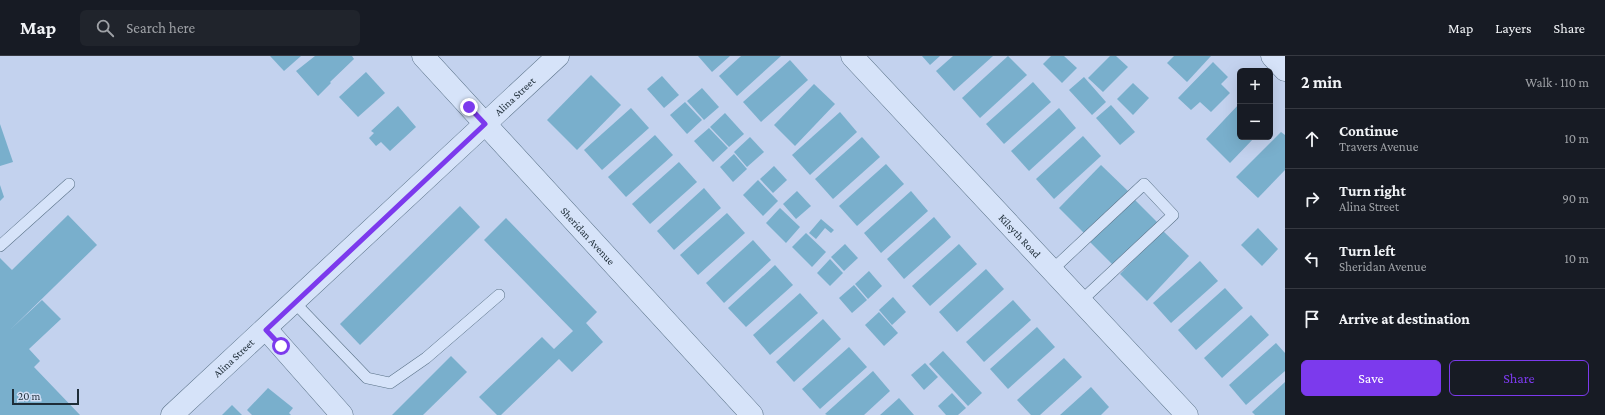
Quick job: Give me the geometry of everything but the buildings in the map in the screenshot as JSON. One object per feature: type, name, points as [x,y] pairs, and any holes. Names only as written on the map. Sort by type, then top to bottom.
[{"type":"street","name":"Sheridan Avenue","points":[[423,56],[752,415]]},
{"type":"street","name":"Alina Street","points":[[172,415],[266,330],[294,302],[558,56]]},
{"type":"street","name":"Kilsyth Road","points":[[852,56],[1187,415]]},
{"type":"street","points":[[1272,56],[1285,70]]},
{"type":"street","points":[[266,330],[342,415]]},
{"type":"lane","points":[[0,246],[70,184]]},
{"type":"lane","points":[[1052,270],[1144,184],[1174,215],[1081,301]]},
{"type":"lane","points":[[294,302],[367,378],[390,383],[426,358],[500,295]]},
{"type":"route","points":[[281,346],[266,330],[294,302],[485,124],[469,107]]}]
